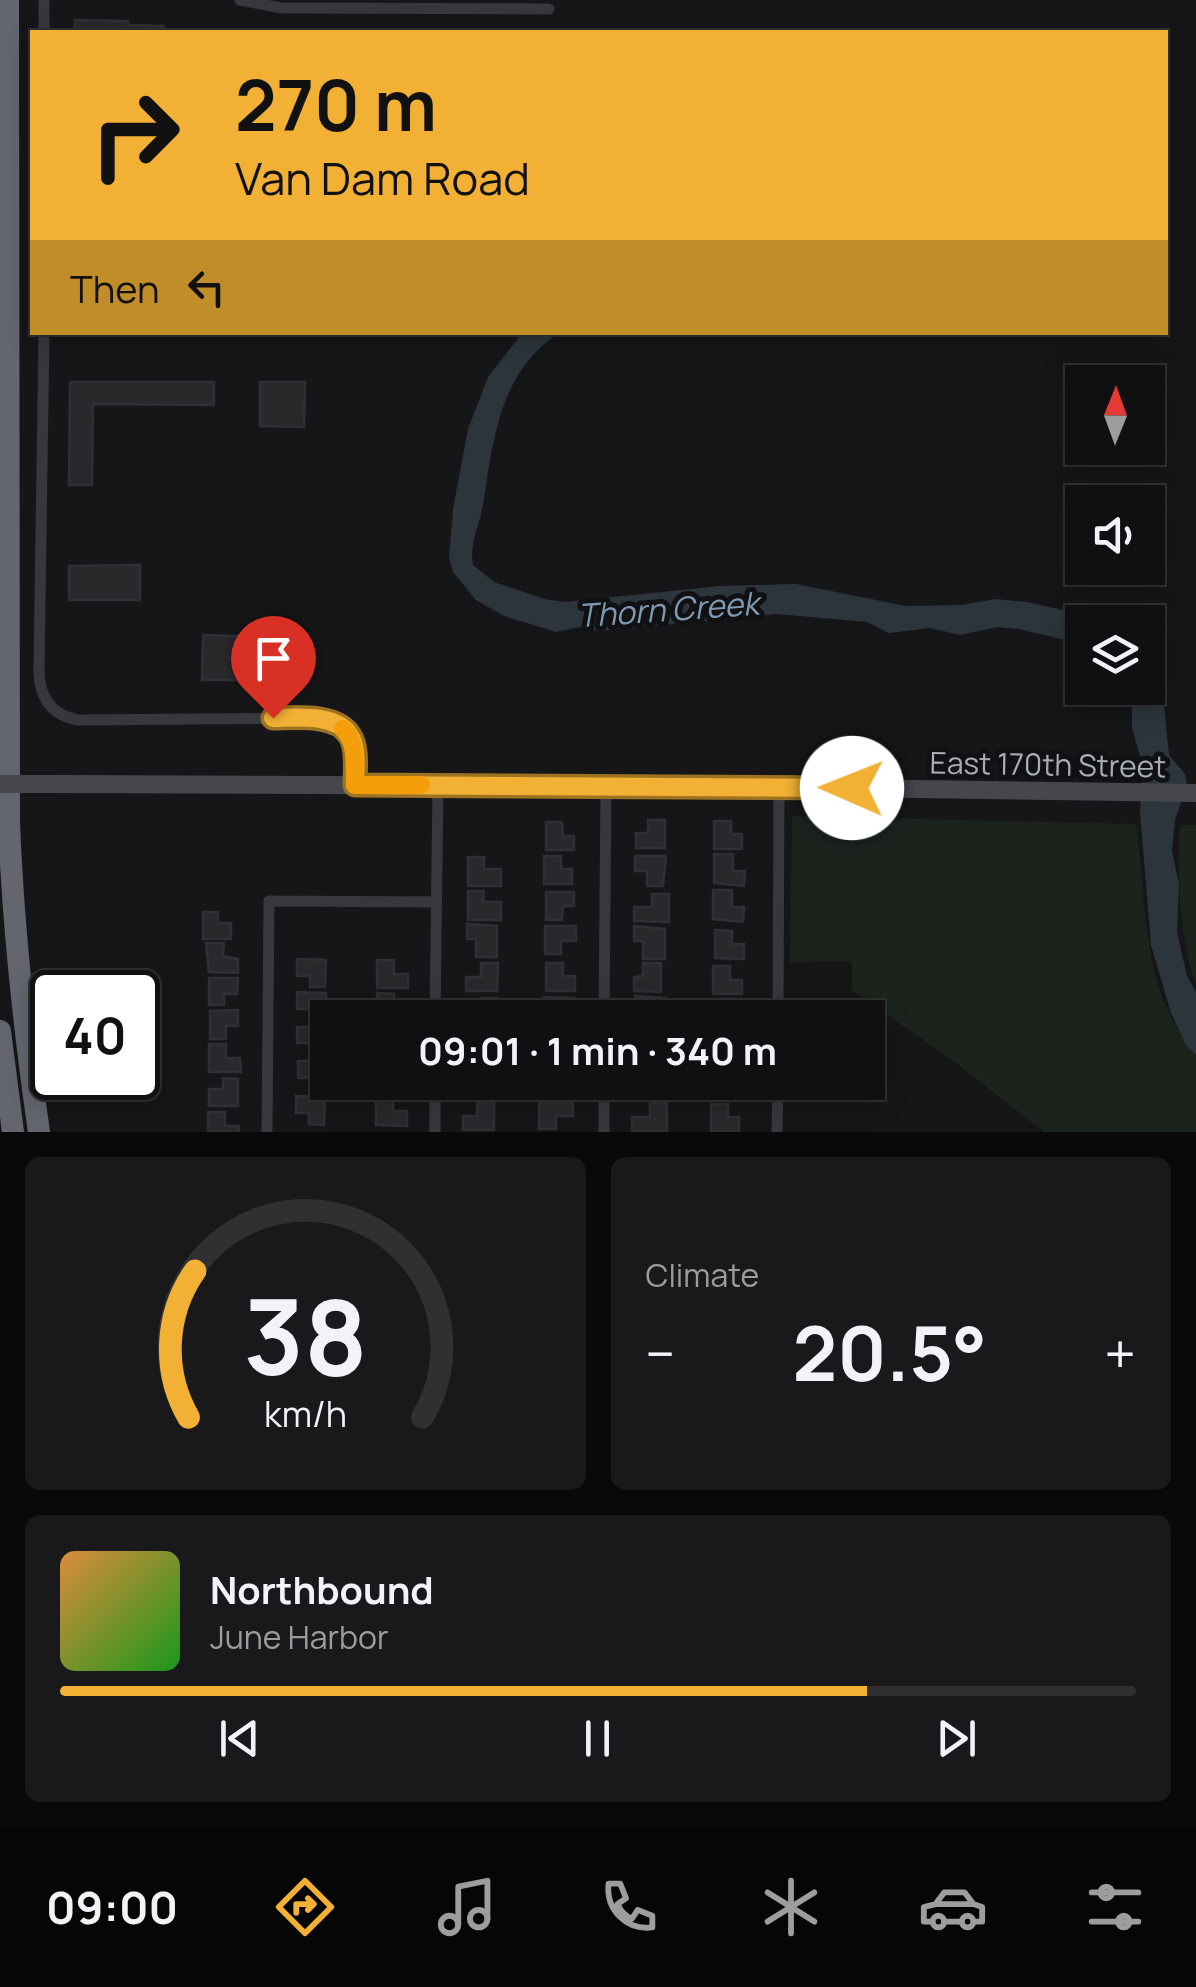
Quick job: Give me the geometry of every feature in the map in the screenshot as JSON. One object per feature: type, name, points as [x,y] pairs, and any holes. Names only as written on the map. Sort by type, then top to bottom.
[{"type":"highway","points":[[8,0],[8,822],[22,1019],[40,1132]]},
{"type":"highway","points":[[0,1031],[13,1132]]},
{"type":"street","points":[[44,0],[44,30]]},
{"type":"street","points":[[240,0],[280,8],[549,9]]},
{"type":"street","points":[[44,335],[39,670],[44,700],[62,716],[78,720],[326,721],[352,737],[355,785]]},
{"type":"street","name":"East 170th Street","points":[[0,784],[780,787],[1196,794]]},
{"type":"street","points":[[436,1000],[438,785]]},
{"type":"street","points":[[604,1000],[606,787]]},
{"type":"street","points":[[778,1000],[780,787]]},
{"type":"street","points":[[267,1132],[269,901],[436,902]]},
{"type":"street","points":[[435,1100],[435,1132]]},
{"type":"street","points":[[604,1100],[604,1132]]},
{"type":"street","points":[[777,1132],[778,1100]]},
{"type":"shaded area","points":[[792,816],[1136,824],[1155,974],[1178,1029],[1196,1053],[1196,1132],[1044,1132],[885,1013],[885,1000],[866,1000],[852,990],[852,961],[790,962]]},
{"type":"shaded area","points":[[1180,825],[1196,825],[1196,983],[1180,905]]},
{"type":"water","name":"Thorn Creek","points":[[521,335],[556,335],[523,367],[502,410],[496,433],[472,557],[473,565],[494,582],[565,602],[720,586],[796,584],[906,606],[962,605],[995,599],[1027,602],[1065,610],[1065,640],[997,627],[960,635],[930,628],[889,633],[867,622],[777,614],[599,631],[579,627],[556,632],[504,616],[476,600],[453,572],[449,558],[453,509],[468,429],[488,377]]},
{"type":"water","points":[[1163,705],[1169,755],[1185,774],[1187,784],[1175,820],[1172,851],[1179,884],[1177,932],[1187,976],[1196,992],[1196,1055],[1186,1045],[1171,1013],[1151,945],[1140,812],[1143,766],[1132,728],[1132,706]]},
{"type":"building","points":[[75,20],[164,26],[164,30],[74,30]]},
{"type":"building","points":[[70,382],[214,382],[214,405],[93,404],[92,485],[69,485]]},
{"type":"building","points":[[260,382],[305,382],[304,427],[260,426]]},
{"type":"building","points":[[140,565],[140,600],[69,600],[69,566]]},
{"type":"building","points":[[203,635],[241,636],[241,680],[202,680]]},
{"type":"building","points":[[648,820],[665,820],[665,848],[636,848],[636,833],[648,833]]},
{"type":"building","points":[[714,821],[731,821],[731,834],[742,834],[742,849],[714,849]]},
{"type":"building","points":[[546,822],[562,822],[563,836],[574,836],[574,850],[546,850]]},
{"type":"building","points":[[714,854],[733,854],[733,871],[745,871],[744,886],[714,883]]},
{"type":"building","points":[[544,856],[561,856],[561,869],[572,869],[572,884],[544,884]]},
{"type":"building","points":[[635,856],[666,856],[663,886],[647,886],[647,871],[635,871]]},
{"type":"building","points":[[468,857],[484,857],[484,869],[501,869],[501,886],[468,886]]},
{"type":"building","points":[[713,890],[732,890],[732,907],[744,907],[743,922],[713,919]]},
{"type":"building","points":[[468,891],[484,891],[483,902],[501,902],[501,920],[468,920]]},
{"type":"building","points":[[546,892],[574,892],[574,906],[563,906],[562,920],[546,920]]},
{"type":"building","points":[[652,894],[669,894],[669,922],[634,921],[634,907],[652,907]]},
{"type":"building","points":[[203,912],[218,912],[218,923],[231,923],[231,939],[203,939]]},
{"type":"building","points":[[467,924],[497,926],[497,957],[476,957],[476,939],[467,939]]},
{"type":"building","points":[[545,926],[576,926],[576,941],[561,941],[561,954],[545,954]]},
{"type":"building","points":[[634,926],[665,929],[665,959],[643,959],[643,941],[634,941]]},
{"type":"building","points":[[715,930],[732,931],[732,944],[744,944],[744,959],[715,958]]},
{"type":"building","points":[[206,943],[224,943],[223,956],[238,959],[238,973],[209,972]]},
{"type":"building","points":[[297,959],[326,960],[325,987],[310,987],[310,976],[297,976]]},
{"type":"building","points":[[377,960],[394,960],[394,974],[408,974],[408,988],[377,988]]},
{"type":"building","points":[[481,963],[498,963],[497,991],[466,991],[466,977],[481,977]]},
{"type":"building","points":[[546,963],[563,963],[563,976],[575,976],[575,991],[546,991]]},
{"type":"building","points":[[643,963],[661,963],[661,992],[634,991],[634,977],[643,976]]},
{"type":"building","points":[[713,966],[730,966],[730,980],[742,980],[742,994],[713,994]]},
{"type":"building","points":[[209,978],[238,978],[237,994],[224,994],[224,1005],[209,1005]]},
{"type":"building","points":[[297,992],[326,993],[326,1000],[310,1000],[310,1009],[297,1009]]},
{"type":"building","points":[[377,993],[394,994],[394,1000],[377,1000]]},
{"type":"building","points":[[635,996],[665,998],[665,1000],[635,1000]]},
{"type":"building","points":[[544,997],[575,998],[575,1000]]},
{"type":"building","points":[[238,1010],[238,1026],[226,1026],[226,1039],[210,1039],[210,1011]]},
{"type":"building","points":[[297,1027],[310,1027],[310,1043],[297,1043]]},
{"type":"building","points":[[209,1044],[226,1044],[226,1058],[240,1058],[241,1072],[209,1072]]},
{"type":"building","points":[[298,1061],[310,1061],[310,1078],[298,1078]]},
{"type":"building","points":[[223,1078],[238,1079],[238,1106],[209,1106],[209,1089],[223,1089]]},
{"type":"building","points":[[296,1096],[325,1100],[324,1125],[309,1124],[309,1113],[296,1113]]},
{"type":"building","points":[[376,1100],[393,1100],[393,1111],[407,1111],[407,1126],[376,1125]]},
{"type":"building","points":[[477,1102],[494,1102],[494,1130],[463,1130],[463,1116],[477,1116]]},
{"type":"building","points":[[539,1102],[573,1102],[573,1116],[556,1116],[556,1129],[539,1129]]},
{"type":"building","points":[[650,1103],[667,1103],[667,1131],[632,1131],[632,1117],[650,1117]]},
{"type":"building","points":[[711,1104],[728,1104],[728,1117],[739,1117],[739,1132],[711,1132]]},
{"type":"building","points":[[208,1112],[225,1112],[225,1126],[239,1126],[239,1132],[208,1132]]},
{"type":"slow traffic","points":[[343,729],[352,737],[354,746],[355,785],[421,785]]},
{"type":"route","points":[[273,718],[309,718],[346,730],[354,746],[355,785],[852,788]]}]
